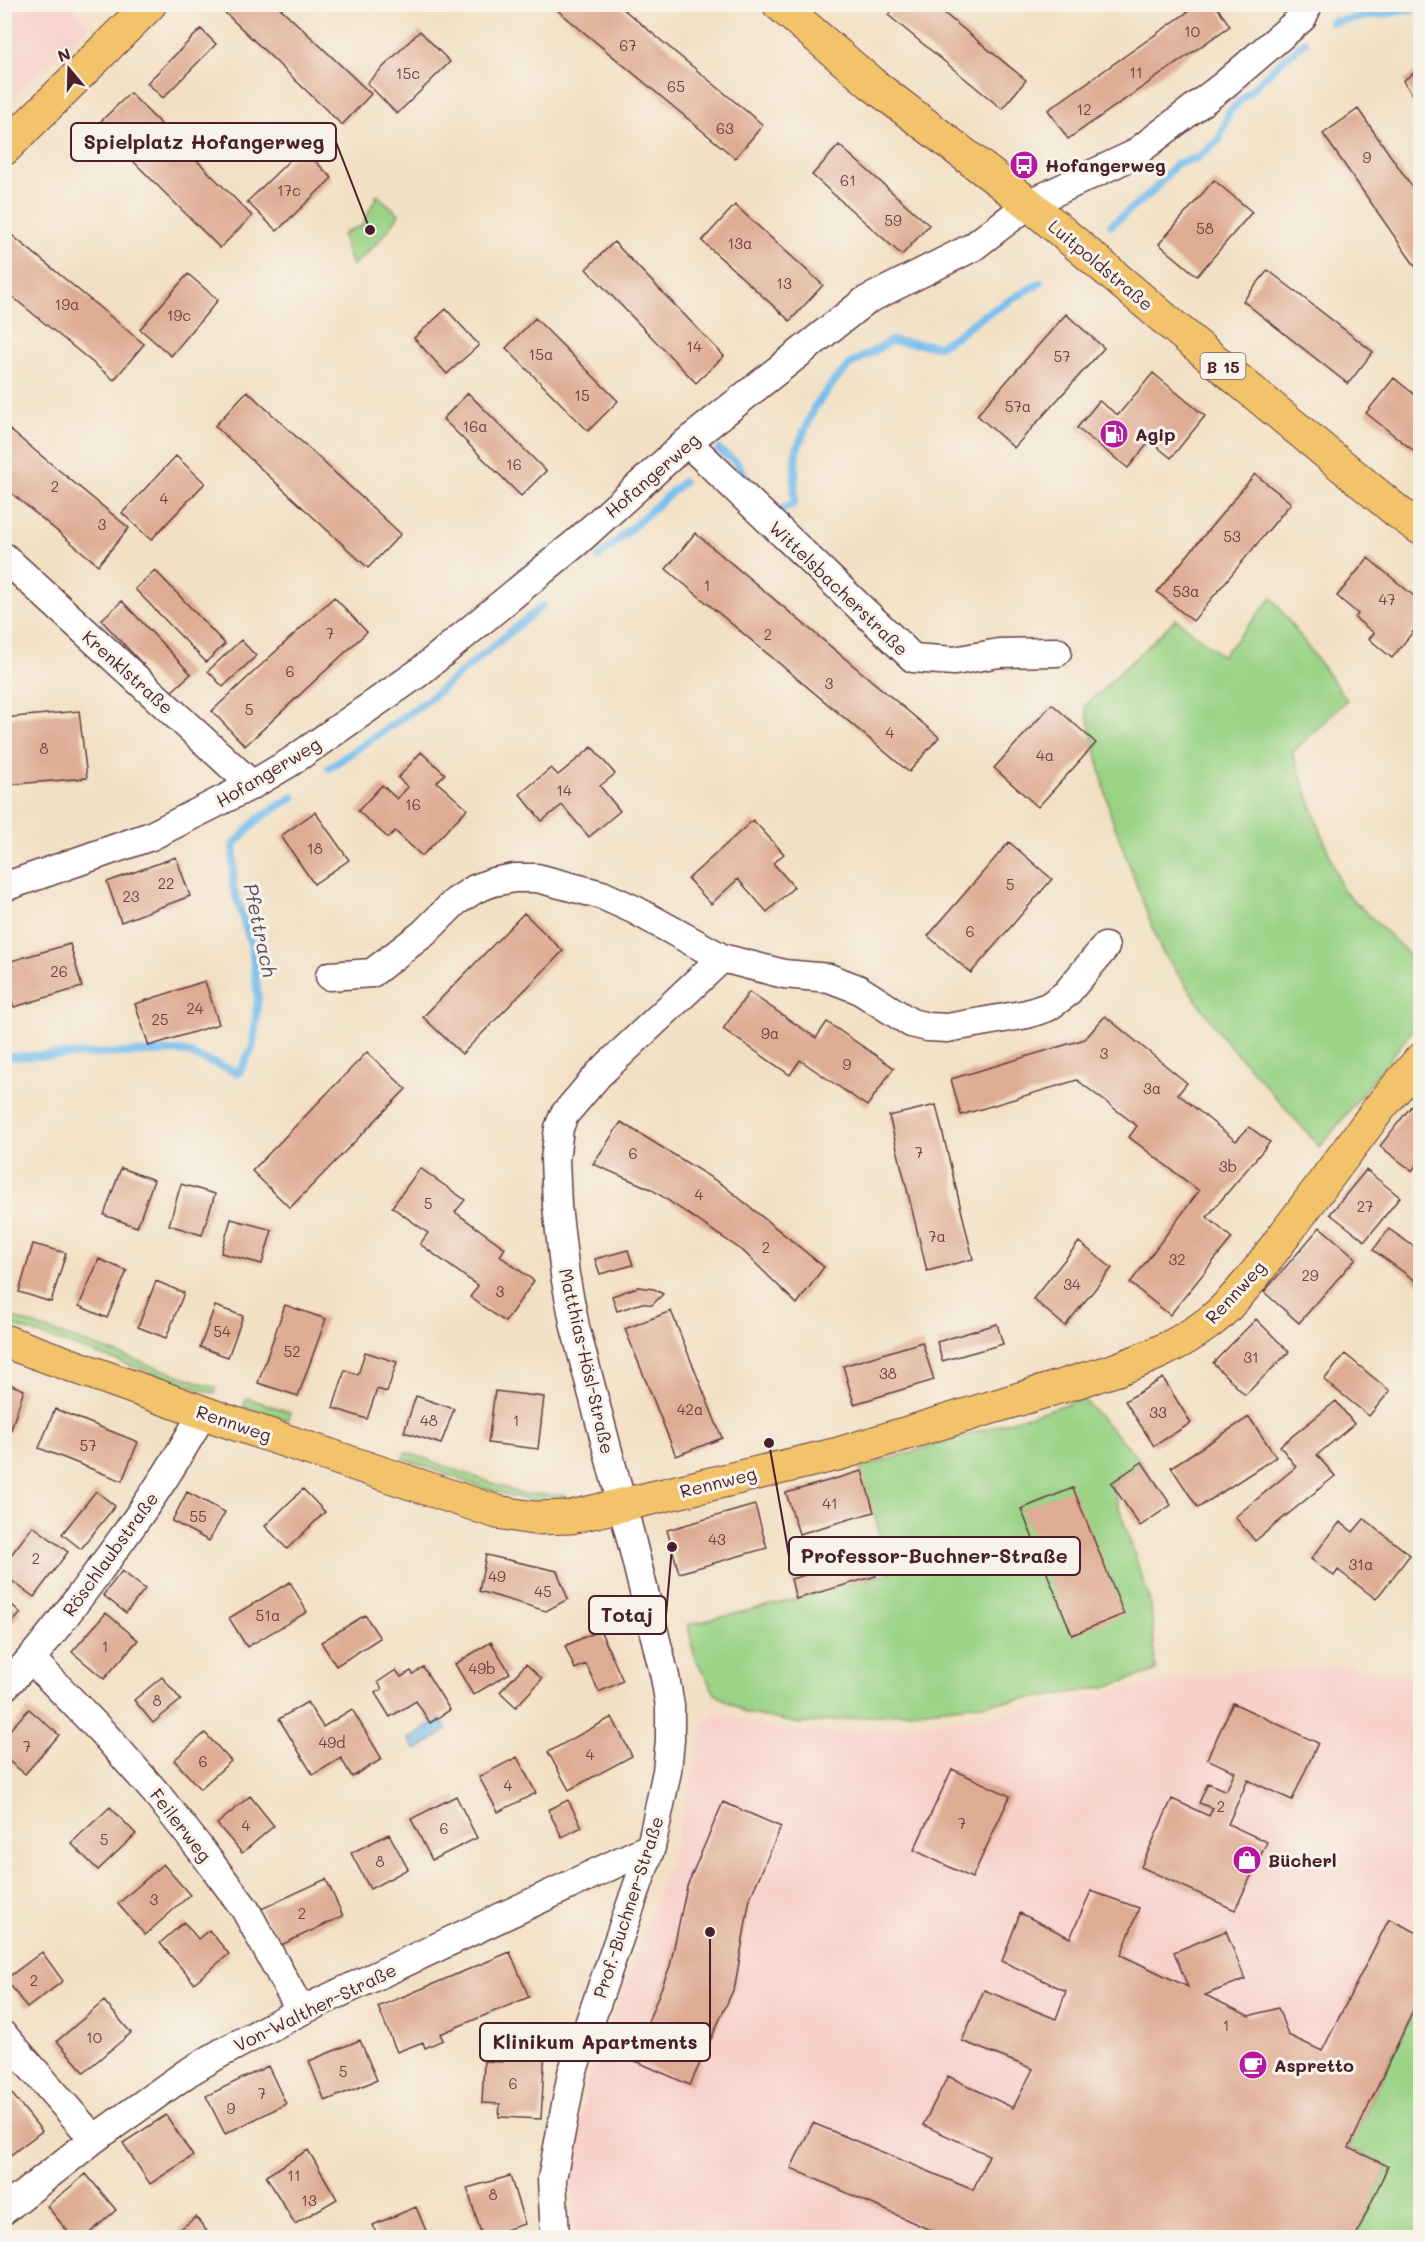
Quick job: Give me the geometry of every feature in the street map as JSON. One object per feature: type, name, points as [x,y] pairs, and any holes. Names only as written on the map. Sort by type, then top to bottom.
[{"type":"main road","points":[[4,149],[150,4]]},
{"type":"main road","name":"Luitpoldstraße","points":[[779,4],[872,83],[1029,204],[1172,325],[1420,528]]},
{"type":"main road","name":"Rennweg","points":[[4,1341],[203,1412],[497,1512],[533,1518],[571,1517],[838,1454],[1115,1370],[1152,1357],[1179,1343],[1208,1323],[1246,1285],[1382,1106],[1420,1060]]},
{"type":"street","name":"Hofangerweg","points":[[4,887],[151,836],[252,785],[289,763],[417,674],[577,542],[687,442],[865,301],[974,247],[1029,204],[1133,155],[1224,85],[1302,18],[1306,6]]},
{"type":"street","name":"Wittelsbacherstraße","points":[[687,442],[913,658],[954,661],[999,653],[1057,652]]},
{"type":"street","name":"Krenklstraße","points":[[4,557],[252,785]]},
{"type":"street","points":[[330,976],[372,973],[424,933],[455,902],[493,882],[514,878],[537,878],[602,895],[644,914],[722,958],[784,974],[829,978],[858,989],[911,1023],[946,1028],[1028,1014],[1047,1008],[1066,994],[1105,947]]},
{"type":"street","name":"Matthias-Hösl-Straße","points":[[622,1505],[575,1327],[564,1266],[557,1206],[555,1160],[560,1128],[564,1115],[599,1074],[722,958]]},
{"type":"street","name":"Röschlaubstraße","points":[[4,1687],[32,1660],[124,1537],[182,1453],[203,1412]]},
{"type":"street","name":"Prof.-Buchner-Straße","points":[[555,2238],[552,2180],[572,2073],[651,1848],[667,1771],[670,1740],[670,1706],[665,1677],[622,1505]]},
{"type":"street","name":"Feilerweg","points":[[32,1660],[110,1741],[156,1793],[201,1850],[245,1909],[301,2011]]},
{"type":"street","name":"Von-Walther-Straße","points":[[4,2210],[94,2139],[187,2073],[301,2011],[651,1848]]},
{"type":"street","points":[[4,2036],[94,2139]]},
{"type":"shaded area","points":[[5,4],[71,5],[90,26],[5,106]]},
{"type":"shaded area","points":[[1349,1666],[1420,1680],[1420,2237],[574,2238],[572,2162],[586,2090],[674,1847],[704,1723],[717,1713],[781,1730],[834,1733],[1000,1715],[1138,1686],[1223,1673]]},
{"type":"green space","points":[[377,195],[399,214],[384,235],[352,266],[342,236],[347,231],[362,226]]},
{"type":"green space","points":[[1272,598],[1347,700],[1292,753],[1342,889],[1420,965],[1420,1021],[1320,1147],[1224,1039],[1161,950],[1111,816],[1085,706],[1176,619],[1222,656]]},
{"type":"green space","points":[[5,1315],[216,1388],[215,1394],[5,1323]]},
{"type":"green space","points":[[247,1398],[290,1412],[288,1420],[243,1407]]},
{"type":"green space","points":[[1083,1399],[1142,1462],[1111,1483],[1151,1605],[1156,1671],[1105,1687],[1052,1696],[800,1724],[746,1713],[715,1694],[695,1658],[688,1625],[796,1599],[891,1572],[860,1468]]},
{"type":"green space","points":[[406,1452],[522,1494],[565,1495],[566,1501],[530,1500],[485,1488],[403,1458]]},
{"type":"green space","points":[[1417,2004],[1420,2005],[1420,2237],[1355,2237],[1388,2166],[1349,2148]]},
{"type":"water","points":[[441,1719],[448,1730],[416,1750],[408,1739]]},
{"type":"building","points":[[216,4],[276,4],[371,94],[342,125]]},
{"type":"building","points":[[550,4],[617,4],[763,125],[735,158]]},
{"type":"building","points":[[1199,4],[1215,4],[1230,26],[1068,139],[1048,110]]},
{"type":"building","points":[[897,5],[934,5],[1026,80],[1002,109],[888,15]]},
{"type":"building","points":[[201,29],[216,44],[163,98],[147,83]]},
{"type":"building","points":[[420,31],[450,62],[397,114],[367,83]]},
{"type":"building","points":[[1420,68],[1420,104],[1403,81]]},
{"type":"building","points":[[130,93],[252,216],[220,248],[97,125]]},
{"type":"building","points":[[1358,109],[1420,198],[1420,273],[1323,134]]},
{"type":"building","points":[[839,145],[929,225],[902,255],[812,175]]},
{"type":"building","points":[[302,148],[332,178],[277,231],[247,202]]},
{"type":"building","points":[[1214,180],[1252,212],[1197,276],[1159,244]]},
{"type":"building","points":[[735,205],[823,285],[790,321],[702,241]]},
{"type":"building","points":[[8,232],[144,344],[114,380],[4,290],[4,236]]},
{"type":"building","points":[[614,242],[724,356],[696,383],[586,269]]},
{"type":"building","points":[[1268,270],[1373,352],[1348,384],[1243,301]]},
{"type":"building","points":[[188,274],[218,300],[171,356],[140,329]]},
{"type":"building","points":[[446,309],[479,345],[447,374],[414,338]]},
{"type":"building","points":[[1066,314],[1104,348],[1014,448],[977,415]]},
{"type":"building","points":[[535,318],[618,401],[588,431],[506,348]]},
{"type":"building","points":[[1153,373],[1205,416],[1171,458],[1150,441],[1128,468],[1077,428],[1099,401],[1118,415]]},
{"type":"building","points":[[1394,378],[1420,399],[1420,456],[1366,413]]},
{"type":"building","points":[[247,391],[401,534],[368,568],[215,426]]},
{"type":"building","points":[[468,393],[546,471],[521,496],[443,419]]},
{"type":"building","points":[[4,425],[129,528],[98,565],[4,487]]},
{"type":"building","points":[[176,456],[205,483],[151,540],[122,513]]},
{"type":"building","points":[[1255,474],[1291,503],[1193,621],[1157,592]]},
{"type":"building","points":[[695,533],[939,737],[909,772],[666,569]]},
{"type":"building","points":[[1368,558],[1420,601],[1420,623],[1392,658],[1369,639],[1374,633],[1355,618],[1358,614],[1337,596]]},
{"type":"building","points":[[155,570],[225,644],[206,662],[135,589]]},
{"type":"building","points":[[334,597],[367,632],[245,746],[212,711]]},
{"type":"building","points":[[122,601],[191,674],[170,693],[101,620]]},
{"type":"building","points":[[241,640],[256,656],[223,687],[208,671]]},
{"type":"building","points":[[1052,704],[1096,743],[1038,807],[994,768]]},
{"type":"building","points":[[79,711],[87,778],[4,785],[4,718]]},
{"type":"building","points":[[592,747],[615,774],[600,786],[620,811],[589,837],[562,805],[542,821],[520,794],[551,768],[558,775]]},
{"type":"building","points":[[421,752],[445,774],[437,782],[467,809],[422,856],[395,831],[388,838],[358,811],[382,785],[397,799],[408,787],[398,778]]},
{"type":"building","points":[[315,812],[349,860],[314,884],[281,836]]},
{"type":"building","points":[[753,820],[784,854],[773,863],[794,887],[767,912],[738,879],[711,904],[688,879]]},
{"type":"building","points":[[1009,842],[1052,879],[971,973],[928,936]]},
{"type":"building","points":[[176,857],[190,896],[121,922],[107,882]]},
{"type":"building","points":[[524,913],[563,951],[462,1054],[423,1017]]},
{"type":"building","points":[[70,944],[82,987],[14,1007],[4,975],[4,963]]},
{"type":"building","points":[[205,981],[219,1024],[149,1046],[135,1004]]},
{"type":"building","points":[[749,992],[816,1038],[827,1022],[894,1068],[867,1106],[800,1060],[790,1075],[723,1029]]},
{"type":"building","points":[[1105,1016],[1187,1083],[1178,1094],[1236,1141],[1249,1127],[1270,1142],[1207,1217],[1232,1238],[1170,1315],[1130,1283],[1199,1191],[1129,1137],[1137,1126],[1077,1080],[961,1115],[951,1079],[1085,1039]]},
{"type":"building","points":[[367,1052],[406,1089],[290,1208],[252,1171]]},
{"type":"building","points":[[1420,1095],[1420,1160],[1412,1171],[1380,1146]]},
{"type":"building","points":[[936,1105],[973,1259],[927,1271],[889,1116]]},
{"type":"building","points":[[621,1122],[723,1185],[824,1267],[797,1304],[743,1251],[651,1189],[593,1164]]},
{"type":"building","points":[[121,1168],[154,1180],[137,1227],[104,1215]]},
{"type":"building","points":[[420,1168],[465,1200],[455,1212],[505,1248],[500,1256],[534,1281],[505,1322],[470,1297],[478,1286],[420,1244],[428,1233],[392,1207]]},
{"type":"building","points":[[1366,1170],[1400,1197],[1365,1241],[1330,1214]]},
{"type":"building","points":[[181,1184],[215,1194],[202,1235],[169,1225]]},
{"type":"building","points":[[231,1219],[272,1230],[262,1264],[221,1253]]},
{"type":"building","points":[[1320,1227],[1356,1258],[1299,1323],[1264,1292]]},
{"type":"building","points":[[1389,1229],[1420,1251],[1420,1284],[1373,1250]]},
{"type":"building","points":[[1079,1242],[1112,1268],[1065,1326],[1033,1299]]},
{"type":"building","points":[[33,1244],[66,1253],[51,1302],[19,1292]]},
{"type":"building","points":[[628,1250],[633,1265],[600,1274],[595,1259]]},
{"type":"building","points":[[99,1259],[127,1271],[107,1318],[79,1306]]},
{"type":"building","points":[[156,1281],[184,1293],[166,1338],[138,1327]]},
{"type":"building","points":[[638,1287],[654,1289],[663,1294],[652,1305],[642,1303],[617,1311],[612,1296]]},
{"type":"building","points":[[285,1305],[326,1319],[298,1396],[258,1383]]},
{"type":"building","points":[[215,1306],[243,1316],[228,1357],[200,1347]]},
{"type":"building","points":[[671,1311],[722,1438],[676,1456],[625,1329]]},
{"type":"building","points":[[1256,1319],[1289,1352],[1245,1395],[1213,1363]]},
{"type":"building","points":[[997,1324],[1003,1344],[942,1361],[937,1342]]},
{"type":"building","points":[[922,1342],[934,1380],[854,1404],[843,1366]]},
{"type":"building","points":[[365,1352],[397,1362],[387,1392],[377,1389],[367,1419],[333,1408],[345,1370],[358,1375]]},
{"type":"building","points":[[1345,1354],[1390,1391],[1369,1416],[1324,1380]]},
{"type":"building","points":[[1163,1378],[1191,1423],[1154,1446],[1125,1401]]},
{"type":"building","points":[[4,1382],[24,1390],[10,1432],[4,1430]]},
{"type":"building","points":[[495,1391],[544,1397],[538,1449],[488,1443]]},
{"type":"building","points":[[416,1396],[454,1409],[441,1444],[404,1432]]},
{"type":"building","points":[[1336,1401],[1354,1424],[1317,1455],[1335,1476],[1255,1541],[1235,1517],[1296,1467],[1280,1446]]},
{"type":"building","points":[[55,1409],[138,1442],[122,1481],[39,1448]]},
{"type":"building","points":[[1249,1417],[1276,1457],[1198,1508],[1171,1467]]},
{"type":"building","points":[[1142,1462],[1171,1505],[1140,1526],[1111,1483]]},
{"type":"building","points":[[862,1471],[874,1512],[799,1534],[786,1493]]},
{"type":"building","points":[[1073,1488],[1124,1614],[1072,1635],[1021,1509]]},
{"type":"building","points":[[303,1489],[325,1512],[287,1549],[265,1526]]},
{"type":"building","points":[[96,1491],[115,1506],[81,1549],[62,1534]]},
{"type":"building","points":[[187,1492],[225,1512],[209,1541],[172,1521]]},
{"type":"building","points":[[755,1505],[767,1548],[679,1573],[667,1530]]},
{"type":"building","points":[[1364,1519],[1410,1555],[1376,1599],[1338,1570],[1334,1576],[1311,1559],[1340,1522],[1353,1532]]},
{"type":"building","points":[[33,1526],[68,1552],[34,1597],[4,1575],[4,1564]]},
{"type":"building","points":[[486,1555],[557,1571],[568,1599],[546,1611],[479,1591]]},
{"type":"building","points":[[870,1556],[876,1576],[796,1599],[791,1579]]},
{"type":"building","points":[[122,1571],[145,1589],[126,1613],[103,1595]]},
{"type":"building","points":[[290,1582],[307,1612],[247,1647],[229,1618]]},
{"type":"building","points":[[4,1598],[21,1613],[4,1631]]},
{"type":"building","points":[[106,1613],[138,1640],[104,1679],[72,1652]]},
{"type":"building","points":[[365,1615],[380,1638],[336,1666],[321,1642]]},
{"type":"building","points":[[600,1630],[623,1681],[599,1692],[586,1664],[575,1669],[565,1646]]},
{"type":"building","points":[[491,1642],[510,1673],[473,1695],[455,1664]]},
{"type":"building","points":[[526,1664],[542,1679],[516,1707],[500,1692]]},
{"type":"building","points":[[423,1667],[450,1710],[430,1723],[416,1701],[390,1717],[375,1693],[382,1689],[378,1682],[396,1670],[401,1677],[411,1671],[413,1674]]},
{"type":"building","points":[[162,1677],[181,1700],[153,1723],[134,1700]]},
{"type":"building","points":[[307,1702],[323,1727],[352,1709],[382,1759],[352,1777],[341,1758],[313,1775],[279,1719]]},
{"type":"building","points":[[1233,1703],[1318,1743],[1292,1800],[1248,1780],[1228,1824],[1267,1842],[1235,1910],[1141,1867],[1172,1799],[1209,1816],[1213,1808],[1199,1803],[1208,1783],[1226,1791],[1235,1772],[1207,1759]]},
{"type":"building","points":[[29,1709],[59,1735],[25,1774],[4,1757],[4,1736]]},
{"type":"building","points":[[612,1717],[632,1756],[569,1790],[548,1752]]},
{"type":"building","points":[[205,1733],[231,1761],[200,1789],[174,1760]]},
{"type":"building","points":[[517,1757],[536,1793],[498,1812],[479,1777]]},
{"type":"building","points":[[952,1769],[1010,1796],[972,1878],[914,1850]]},
{"type":"building","points":[[250,1796],[274,1826],[242,1853],[217,1824]]},
{"type":"building","points":[[456,1796],[477,1838],[432,1860],[411,1819]]},
{"type":"building","points":[[568,1800],[582,1827],[562,1837],[548,1810]]},
{"type":"building","points":[[723,1802],[781,1827],[750,1898],[735,1986],[690,2085],[633,2060],[670,1966],[687,1886]]},
{"type":"building","points":[[110,1807],[136,1834],[98,1870],[71,1843]]},
{"type":"building","points":[[389,1834],[408,1869],[370,1889],[351,1853]]},
{"type":"building","points":[[163,1864],[190,1895],[145,1935],[118,1904]]},
{"type":"building","points":[[326,1879],[343,1916],[279,1946],[261,1909]]},
{"type":"building","points":[[1091,1891],[1139,1908],[1121,1955],[1188,1987],[1174,1952],[1226,1931],[1245,1979],[1205,1995],[1249,2016],[1278,2008],[1288,2035],[1322,2051],[1389,1919],[1420,1934],[1420,1996],[1349,2148],[1388,2166],[1355,2238],[938,2238],[939,2234],[791,2168],[813,2123],[973,2190],[989,2155],[923,2125],[948,2076],[1013,2108],[1033,2069],[962,2041],[984,1990],[1056,2019],[1066,1991],[1002,1961],[1020,1913],[1070,1938]]},
{"type":"building","points":[[184,1922],[198,1939],[209,1930],[229,1954],[194,1983],[160,1943]]},
{"type":"building","points":[[42,1952],[63,1981],[27,2008],[6,1979]]},
{"type":"building","points":[[510,1952],[529,1997],[440,2034],[443,2040],[425,2048],[423,2042],[397,2052],[378,2007]]},
{"type":"building","points":[[104,2001],[131,2033],[84,2072],[57,2041]]},
{"type":"building","points":[[360,2040],[377,2080],[325,2101],[309,2061]]},
{"type":"building","points":[[503,2046],[545,2048],[541,2119],[499,2117],[500,2104],[482,2103],[484,2061],[503,2062]]},
{"type":"building","points":[[268,2066],[286,2104],[225,2134],[206,2096]]},
{"type":"building","points":[[4,2084],[42,2131],[4,2160]]},
{"type":"building","points":[[166,2115],[193,2156],[150,2184],[123,2143]]},
{"type":"building","points":[[308,2150],[337,2199],[295,2224],[266,2176]]},
{"type":"building","points":[[86,2174],[116,2210],[84,2238],[73,2238],[47,2206]]},
{"type":"building","points":[[510,2176],[525,2224],[482,2236],[467,2188]]},
{"type":"building","points":[[416,2207],[429,2238],[378,2238],[373,2225]]},
{"type":"building","points":[[196,2217],[212,2238],[169,2238]]},
{"type":"waterway","name":"Pfettrach","points":[[1332,22],[1420,8]]},
{"type":"waterway","name":"Pfettrach","points":[[1111,225],[1152,192],[1176,164],[1197,158],[1219,140],[1229,112],[1279,63],[1305,42]]},
{"type":"waterway","name":"Pfettrach","points":[[771,508],[781,510],[794,503],[796,452],[814,408],[835,380],[851,364],[891,341],[939,346],[983,316],[1040,283]]},
{"type":"waterway","name":"Pfettrach","points":[[719,450],[736,462],[753,488]]},
{"type":"waterway","name":"Pfettrach","points":[[599,557],[683,482]]},
{"type":"waterway","name":"Pfettrach","points":[[329,768],[428,700],[542,606]]},
{"type":"waterway","name":"Pfettrach","points":[[4,1057],[182,1051],[239,1073],[253,1046],[258,997],[252,947],[233,887],[234,845],[258,819],[293,797]]},
{"type":"place","name":"Hofangerweg","points":[[1024,165]]},
{"type":"place","name":"Spielplatz Hofangerweg","points":[[370,230]]},
{"type":"place","name":"Agip","points":[[1114,434]]},
{"type":"place","name":"Professor-Buchner-Straße","points":[[769,1443]]},
{"type":"place","name":"Totaj","points":[[672,1547]]},
{"type":"place","name":"Bücherl","points":[[1247,1860]]},
{"type":"place","name":"Klinikum Apartments","points":[[710,1932]]},
{"type":"place","name":"Aspretto","points":[[1253,2065]]}]
